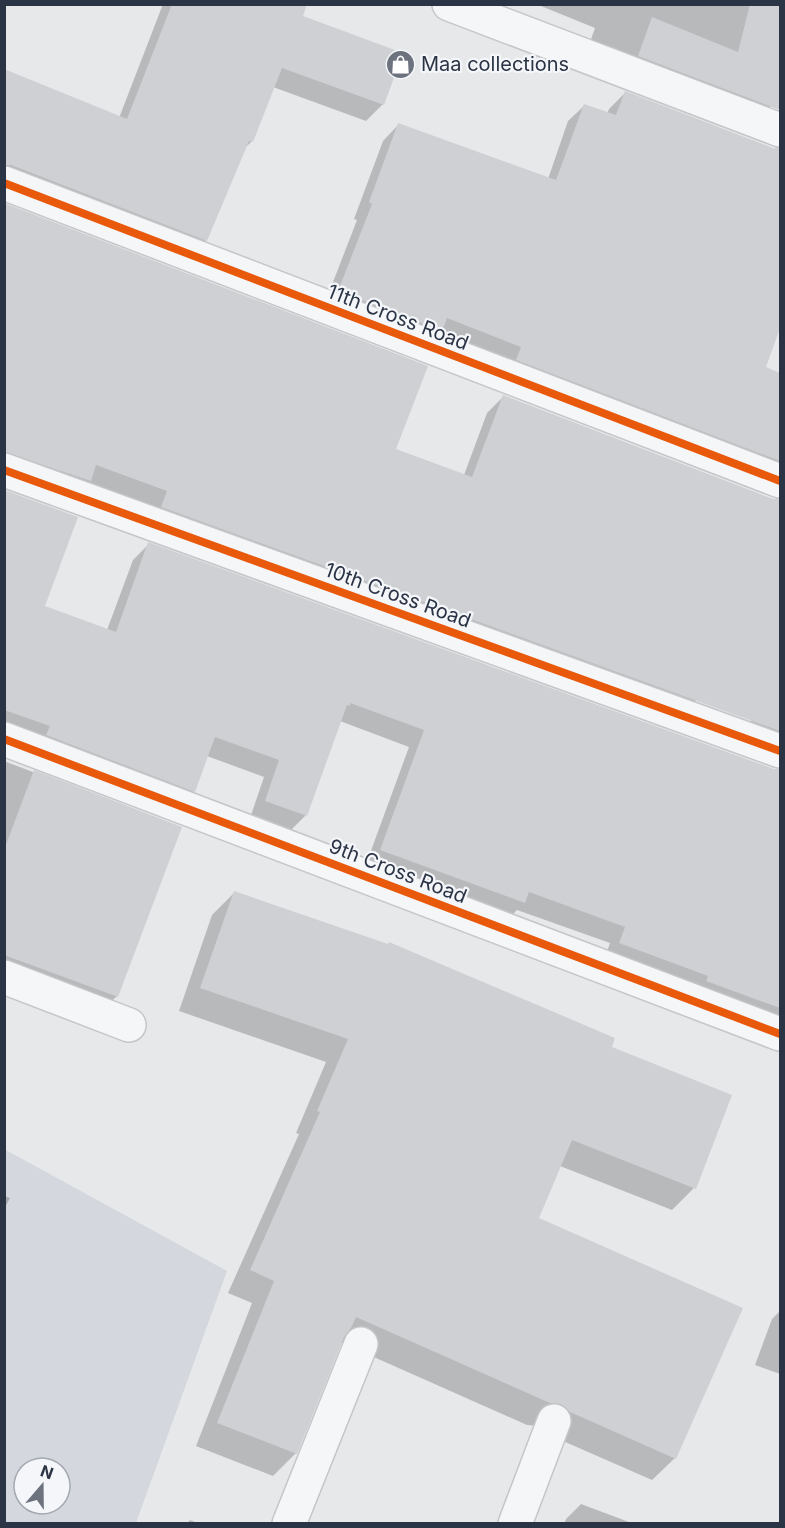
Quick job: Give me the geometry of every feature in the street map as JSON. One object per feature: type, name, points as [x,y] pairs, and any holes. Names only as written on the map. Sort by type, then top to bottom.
[{"type":"street","points":[[449,4],[780,130]]},
{"type":"street","name":"11th Cross Road","points":[[4,183],[780,481]]},
{"type":"street","name":"10th Cross Road","points":[[4,470],[780,751]]},
{"type":"street","name":"9th Cross Road","points":[[4,740],[780,1034]]},
{"type":"street","points":[[4,977],[129,1025]]},
{"type":"street","points":[[289,1524],[361,1344]]},
{"type":"street","points":[[515,1524],[554,1421]]},
{"type":"shaded area","points":[[4,1149],[227,1271],[136,1523],[5,1523]]},
{"type":"building","points":[[172,4],[307,4],[303,16],[403,53],[384,105],[282,68],[253,142],[249,141],[207,241],[11,165],[4,165],[4,69],[127,119]]},
{"type":"building","points":[[750,4],[780,4],[780,110],[638,56],[652,17],[738,52]]},
{"type":"building","points":[[625,91],[773,148],[780,148],[780,328],[766,367],[780,373],[780,461],[516,360],[521,347],[447,318],[442,331],[338,291],[372,204],[369,202],[398,123],[556,180],[584,104],[616,115]]},
{"type":"building","points":[[4,203],[428,366],[396,449],[472,477],[503,395],[773,499],[780,499],[780,731],[161,507],[167,491],[96,465],[91,481],[4,452]]},
{"type":"building","points":[[4,490],[78,517],[45,606],[116,632],[148,542],[774,769],[780,769],[780,1008],[706,981],[708,976],[619,943],[625,927],[529,892],[525,903],[380,850],[424,730],[350,703],[350,706],[347,705],[307,816],[265,801],[279,760],[215,737],[195,792],[46,735],[50,726],[4,710]]},
{"type":"building","points":[[34,770],[182,827],[118,997],[4,955],[4,850]]},
{"type":"building","points":[[234,891],[388,944],[389,942],[615,1038],[612,1047],[732,1095],[696,1189],[572,1140],[539,1218],[743,1308],[676,1459],[570,1412],[561,1404],[550,1403],[356,1317],[344,1337],[297,1454],[217,1423],[274,1281],[250,1270],[320,1112],[317,1111],[348,1039],[200,988]]},
{"type":"cycle path","points":[[4,183],[780,481]]},
{"type":"cycle path","points":[[4,470],[780,751]]},
{"type":"cycle path","points":[[4,739],[780,1034]]},
{"type":"place","name":"Maa collections","points":[[400,64]]}]
